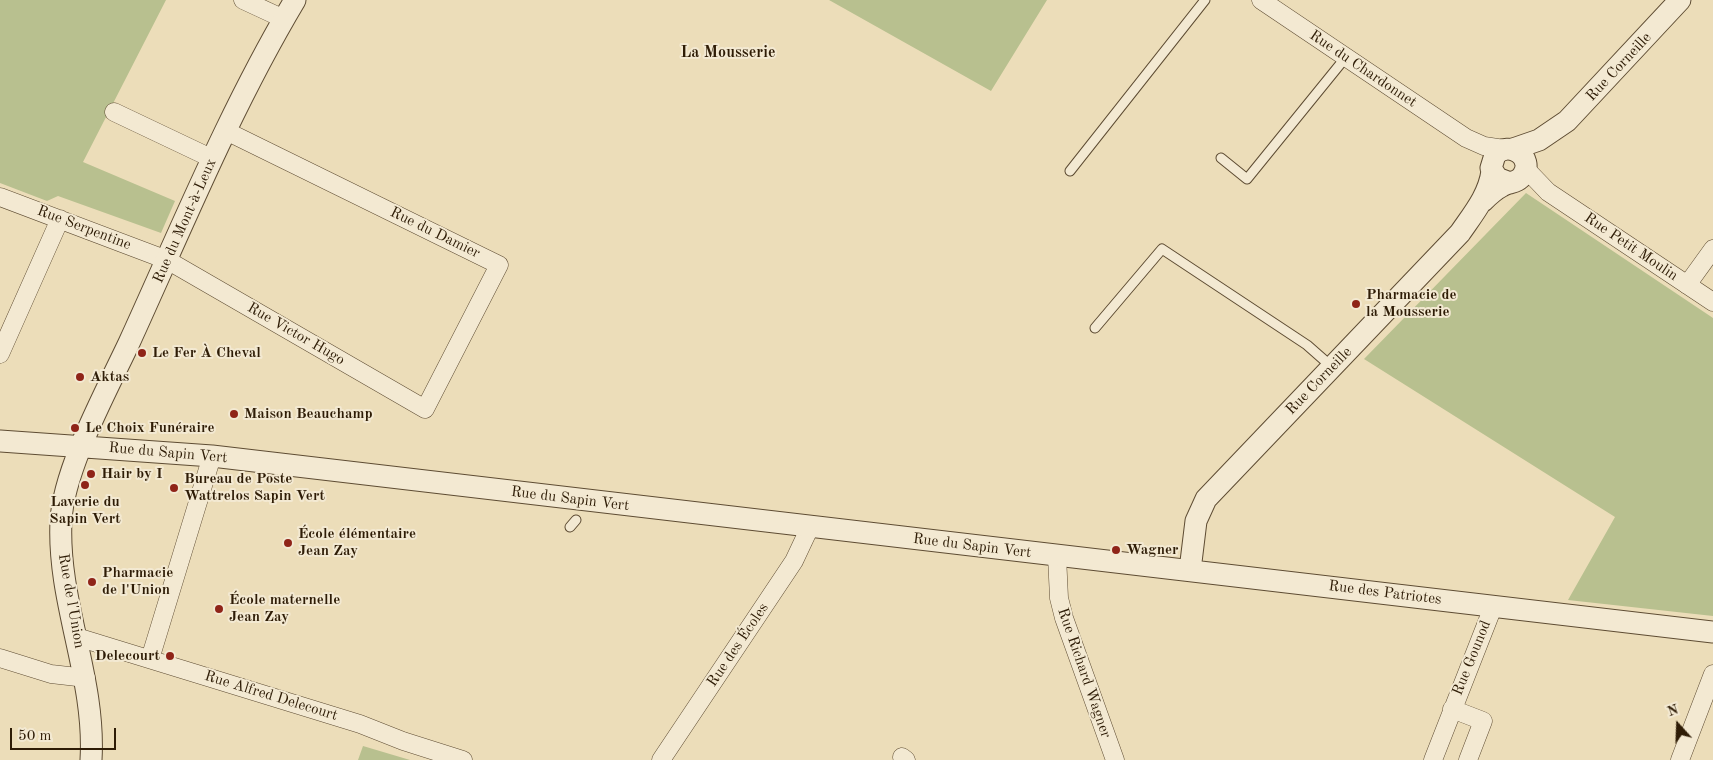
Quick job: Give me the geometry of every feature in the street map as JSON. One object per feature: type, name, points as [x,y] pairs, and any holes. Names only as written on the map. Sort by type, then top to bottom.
[{"type":"street","points":[[243,0],[284,19]]},
{"type":"street","name":"Rue du Mont-à-Leux","points":[[83,445],[257,64],[295,0]]},
{"type":"street","name":"Rue du Chardonnet","points":[[1261,0],[1466,138],[1484,146],[1516,166]]},
{"type":"street","name":"Rue Corneille","points":[[1190,570],[1196,521],[1206,498],[1449,246],[1478,207],[1516,166],[1532,144],[1555,131],[1574,115],[1680,0]]},
{"type":"street","points":[[114,112],[213,159]]},
{"type":"street","name":"Rue du Damier","points":[[226,131],[499,265],[425,409]]},
{"type":"street","name":"Rue du Chardonnet","points":[[1466,138],[1492,168]]},
{"type":"street","points":[[1492,168],[1499,180],[1516,166]]},
{"type":"street","name":"Rue Petit Moulin","points":[[1516,166],[1548,192],[1713,302]]},
{"type":"street","name":"Rue Corneille","points":[[1478,207],[1488,187],[1492,168]]},
{"type":"street","name":"Rue Serpentine","points":[[0,197],[167,260]]},
{"type":"street","points":[[0,354],[60,219]]},
{"type":"street","points":[[1687,285],[1713,249]]},
{"type":"street","name":"Rue Victor Hugo","points":[[167,260],[425,409]]},
{"type":"street","name":"Rue du Sapin Vert","points":[[0,441],[83,445],[212,456],[1057,556]]},
{"type":"street","name":"Rue de l'Union","points":[[83,445],[66,487],[60,521],[64,569],[86,678],[91,720],[91,760]]},
{"type":"street","points":[[150,659],[212,456]]},
{"type":"street","name":"Rue des Écoles","points":[[661,760],[794,561],[810,527]]},
{"type":"street","name":"Rue des Patriotes","points":[[1057,556],[1713,632]]},
{"type":"street","name":"Rue Richard Wagner","points":[[1057,556],[1059,598],[1068,634],[1115,760]]},
{"type":"street","name":"Rue Gounod","points":[[1433,760],[1493,607]]},
{"type":"street","name":"Rue Alfred Delecourt","points":[[77,636],[360,724],[403,741],[463,760]]},
{"type":"street","points":[[0,658],[51,674],[86,678]]},
{"type":"street","points":[[1680,760],[1713,674]]},
{"type":"street","name":"Rue Gounod","points":[[1452,709],[1482,721],[1468,760]]},
{"type":"lane","points":[[1070,171],[1205,0]]},
{"type":"lane","points":[[1221,158],[1247,179],[1346,57]]},
{"type":"lane","points":[[1095,328],[1162,248],[1312,348],[1332,367]]},
{"type":"green space","points":[[0,0],[166,0],[83,162],[175,201],[161,233],[58,196],[47,201],[0,183]]},
{"type":"green space","points":[[829,0],[1047,0],[991,91]]},
{"type":"green space","points":[[1526,193],[1713,318],[1713,616],[1568,600],[1615,517],[1364,359]]},
{"type":"green space","points":[[363,746],[410,760],[358,760]]},
{"type":"place","name":"Pharmacie de la Mousserie","points":[[1356,304]]},
{"type":"place","name":"Le Fer À Cheval","points":[[142,353]]},
{"type":"place","name":"Aktas","points":[[80,377]]},
{"type":"place","name":"Maison Beauchamp","points":[[234,414]]},
{"type":"place","name":"Le Choix Funéraire","points":[[75,428]]},
{"type":"place","name":"Hair by I","points":[[91,474]]},
{"type":"place","name":"Laverie du Sapin Vert","points":[[85,485]]},
{"type":"place","name":"Bureau de Poste Wattrelos Sapin Vert","points":[[174,488]]},
{"type":"place","name":"École élémentaire Jean Zay","points":[[288,543]]},
{"type":"place","name":"Wagner","points":[[1116,550]]},
{"type":"place","name":"Pharmacie de l'Union","points":[[92,582]]},
{"type":"place","name":"École maternelle Jean Zay","points":[[219,609]]},
{"type":"place","name":"Delecourt","points":[[170,656]]},
{"type":"district","name":"La Mousserie","points":[[728,53]]}]
